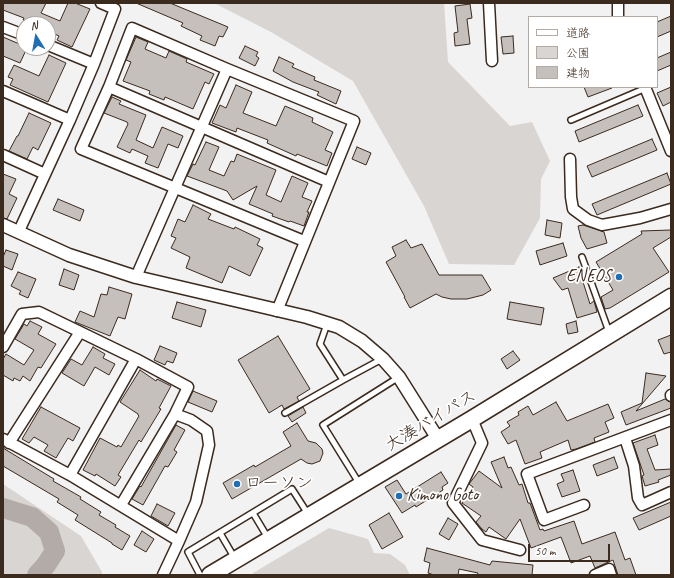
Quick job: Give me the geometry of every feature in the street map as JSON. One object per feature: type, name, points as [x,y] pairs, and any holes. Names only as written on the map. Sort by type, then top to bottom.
[{"type":"highway","name":"大湊バイパス","points":[[208,575],[310,516],[671,298]]},
{"type":"street","points":[[19,231],[70,120],[94,64],[115,9],[101,3]]},
{"type":"street","points":[[488,3],[492,61]]},
{"type":"street","points":[[618,3],[618,16]]},
{"type":"street","points":[[3,27],[16,32]]},
{"type":"street","points":[[277,310],[354,121],[132,28],[109,87],[82,149],[304,241]]},
{"type":"street","points":[[56,48],[94,64]]},
{"type":"street","points":[[136,278],[227,69]]},
{"type":"street","points":[[109,87],[329,182]]},
{"type":"street","points":[[646,88],[671,151]]},
{"type":"street","points":[[3,91],[70,120]]},
{"type":"street","points":[[3,155],[45,174]]},
{"type":"street","points":[[570,159],[571,198],[573,209],[588,220],[602,225],[640,218],[671,209]]},
{"type":"street","points":[[3,225],[69,255],[136,278],[307,316],[339,327],[362,341],[384,359],[399,377],[438,439]]},
{"type":"street","points":[[3,347],[22,314],[39,312],[136,359],[188,387],[175,414],[121,505]]},
{"type":"street","points":[[80,332],[6,441],[70,475],[179,541]]},
{"type":"street","points":[[70,475],[136,359]]},
{"type":"street","points":[[163,575],[196,502],[208,445],[208,431],[191,420],[175,414]]},
{"type":"street","points":[[472,419],[482,443],[453,503],[482,540],[520,550]]},
{"type":"street","points":[[584,505],[544,520],[527,474],[671,420]]},
{"type":"street","points":[[625,438],[634,466],[638,498],[642,505],[671,492]]},
{"type":"street","points":[[595,575],[610,569],[611,575]]},
{"type":"lane","points":[[571,120],[646,88]]},
{"type":"lane","points":[[582,257],[610,335]]},
{"type":"lane","points":[[327,323],[320,344],[343,380]]},
{"type":"lane","points":[[285,413],[384,359]]},
{"type":"lane","points":[[360,486],[323,425],[399,377]]},
{"type":"lane","points":[[208,575],[188,552],[292,489],[310,516]]},
{"type":"lane","points":[[253,513],[269,540]]},
{"type":"lane","points":[[220,533],[236,560]]},
{"type":"green space","points":[[214,3],[444,3],[448,62],[510,126],[532,122],[550,161],[541,179],[540,218],[514,265],[449,264],[424,206],[353,81],[271,32]]},
{"type":"green space","points":[[3,484],[81,536],[102,572],[102,575],[3,575]]},
{"type":"green space","points":[[329,528],[368,539],[374,553],[390,554],[405,565],[410,575],[254,575],[253,573]]},
{"type":"building","points":[[3,3],[46,3],[41,13],[48,16],[19,16],[3,10]]},
{"type":"building","points":[[68,3],[75,3],[90,9],[72,47],[57,40],[59,36],[56,35],[56,19],[60,21]]},
{"type":"building","points":[[136,3],[170,3],[228,27],[223,37],[219,36],[215,46],[200,40],[202,36],[181,26],[183,23]]},
{"type":"building","points":[[470,4],[472,18],[467,19],[470,44],[455,46],[454,33],[458,32],[455,6]]},
{"type":"building","points":[[671,16],[671,31],[658,37],[658,22]]},
{"type":"building","points":[[513,36],[514,53],[503,54],[501,37]]},
{"type":"building","points":[[3,37],[16,43],[16,56],[23,56],[20,63],[3,56]]},
{"type":"building","points":[[136,37],[148,42],[145,49],[166,58],[169,51],[187,59],[186,62],[214,74],[209,84],[205,82],[193,109],[165,97],[164,100],[149,94],[150,91],[123,81],[131,62],[126,60]]},
{"type":"building","points":[[245,46],[258,52],[256,56],[259,58],[255,66],[239,58]]},
{"type":"building","points":[[671,52],[671,65],[658,71],[658,58]]},
{"type":"building","points":[[49,56],[66,63],[48,102],[10,85],[13,79],[8,77],[14,65],[39,76]]},
{"type":"building","points":[[279,57],[294,64],[292,67],[315,77],[314,80],[341,91],[336,104],[317,95],[319,92],[293,82],[273,71]]},
{"type":"building","points":[[236,85],[252,92],[243,113],[276,126],[285,106],[313,118],[312,122],[333,132],[325,150],[332,153],[327,166],[297,154],[296,156],[267,143],[268,140],[237,128],[236,132],[212,123],[220,105],[226,108]]},
{"type":"building","points":[[671,87],[671,102],[663,106],[657,93]]},
{"type":"building","points":[[584,88],[612,88],[588,97]]},
{"type":"building","points":[[112,97],[121,101],[119,104],[146,115],[136,140],[153,148],[162,127],[183,136],[178,148],[168,144],[158,168],[145,163],[148,156],[132,149],[130,153],[117,147],[128,124],[127,122],[104,113]]},
{"type":"building","points":[[638,105],[643,116],[579,142],[575,131]]},
{"type":"building","points":[[29,113],[51,123],[38,150],[33,147],[27,159],[9,151]]},
{"type":"building","points":[[652,139],[657,150],[592,177],[587,166]]},
{"type":"building","points":[[206,142],[219,147],[209,170],[224,176],[231,161],[234,162],[237,154],[276,170],[266,195],[281,202],[292,176],[308,183],[302,197],[312,201],[307,212],[309,212],[304,226],[272,216],[273,214],[249,204],[257,186],[233,200],[227,191],[187,176],[193,164],[195,165]]},
{"type":"building","points":[[357,147],[371,153],[366,165],[352,159]]},
{"type":"building","points":[[667,173],[671,184],[597,215],[592,204]]},
{"type":"building","points":[[3,174],[16,179],[9,194],[17,198],[7,219],[3,218]]},
{"type":"building","points":[[58,199],[84,210],[80,221],[53,210]]},
{"type":"building","points":[[193,205],[211,214],[208,219],[234,229],[235,227],[260,239],[257,245],[263,248],[250,276],[229,266],[222,283],[186,268],[190,257],[171,248],[176,238],[171,236],[178,219],[185,222]]},
{"type":"building","points":[[547,220],[562,223],[560,238],[545,235]]},
{"type":"building","points":[[583,225],[604,232],[607,243],[587,249],[581,238],[578,226]]},
{"type":"building","points":[[671,230],[671,237],[653,248],[669,272],[610,308],[605,309],[601,297],[613,290],[596,262],[642,234],[641,231]]},
{"type":"building","points":[[406,240],[411,248],[422,244],[439,275],[482,275],[491,290],[483,295],[467,299],[451,299],[436,294],[410,308],[386,262],[396,256],[392,247]]},
{"type":"building","points":[[563,243],[567,256],[540,265],[536,251]]},
{"type":"building","points":[[6,250],[18,254],[12,270],[3,266],[3,257]]},
{"type":"building","points":[[579,267],[585,281],[583,282],[590,304],[594,301],[597,312],[577,318],[568,288],[562,290],[553,278]]},
{"type":"building","points":[[64,269],[79,275],[74,290],[59,285]]},
{"type":"building","points":[[18,272],[36,279],[28,298],[19,294],[21,291],[11,286]]},
{"type":"building","points":[[109,287],[132,294],[125,319],[118,317],[110,336],[75,322],[80,311],[94,317],[101,294],[107,295]]},
{"type":"building","points":[[177,302],[206,310],[201,327],[172,318]]},
{"type":"building","points":[[510,302],[544,308],[541,325],[507,319]]},
{"type":"building","points":[[30,321],[42,327],[38,334],[56,344],[41,368],[38,367],[30,381],[23,376],[20,381],[14,378],[13,381],[3,375],[3,359],[6,354],[24,365],[34,350],[15,339],[24,324],[27,326]]},
{"type":"building","points":[[576,321],[578,332],[568,334],[566,324]]},
{"type":"building","points":[[671,335],[671,352],[664,354],[658,340]]},
{"type":"building","points":[[278,336],[310,389],[297,397],[299,401],[284,409],[282,405],[269,413],[238,360]]},
{"type":"building","points":[[160,346],[177,353],[173,363],[167,361],[165,365],[154,360]]},
{"type":"building","points":[[93,347],[105,354],[103,358],[115,364],[109,375],[95,367],[84,386],[62,373],[71,359],[82,365]]},
{"type":"building","points":[[513,351],[520,360],[507,369],[501,359]]},
{"type":"building","points":[[140,370],[156,381],[157,379],[171,386],[159,408],[161,409],[141,442],[139,440],[118,475],[121,477],[115,486],[96,474],[95,476],[83,470],[100,438],[117,447],[118,445],[121,447],[139,416],[120,402]]},
{"type":"building","points":[[646,373],[666,376],[636,411],[665,399],[671,402],[671,408],[626,425],[621,412],[642,403]]},
{"type":"building","points":[[193,391],[217,401],[212,412],[188,402]]},
{"type":"building","points":[[556,402],[567,421],[608,404],[614,418],[605,422],[609,432],[594,438],[595,442],[571,450],[568,440],[540,452],[542,458],[525,464],[516,440],[508,444],[501,432],[510,426],[507,422],[519,415],[518,412],[528,406],[533,415]]},
{"type":"building","points":[[41,407],[80,428],[73,441],[68,438],[56,458],[44,451],[48,445],[34,437],[29,443],[22,439]]},
{"type":"building","points":[[303,407],[306,413],[292,422],[288,416]]},
{"type":"building","points":[[297,423],[308,441],[316,443],[322,449],[323,453],[320,461],[312,464],[301,459],[232,499],[223,483],[254,465],[255,467],[291,446],[283,432]]},
{"type":"building","points":[[176,425],[185,430],[174,450],[177,452],[168,467],[165,466],[143,505],[132,499],[140,486],[141,487]]},
{"type":"building","points":[[655,435],[658,445],[647,449],[655,470],[671,469],[671,475],[658,480],[659,482],[645,486],[642,476],[644,475],[633,443]]},
{"type":"building","points":[[3,448],[54,479],[53,481],[81,497],[80,499],[101,512],[99,515],[116,525],[115,527],[130,536],[122,550],[75,520],[78,515],[57,502],[59,499],[3,466]]},
{"type":"building","points":[[504,457],[508,468],[511,467],[519,485],[522,484],[528,503],[530,503],[540,530],[543,529],[544,531],[574,521],[582,544],[615,532],[625,560],[630,558],[636,575],[618,575],[613,560],[595,568],[590,556],[571,563],[561,537],[531,548],[520,519],[506,539],[489,527],[486,532],[482,529],[476,522],[481,516],[462,503],[473,487],[469,484],[479,471],[502,488],[491,462]]},
{"type":"building","points":[[614,457],[618,468],[597,476],[593,465]]},
{"type":"building","points":[[573,470],[580,491],[562,497],[557,484],[564,481],[561,474]]},
{"type":"building","points":[[441,472],[448,483],[442,487],[443,490],[416,507],[415,505],[402,513],[385,487],[397,480],[406,494]]},
{"type":"building","points":[[671,502],[671,516],[639,530],[633,518]]},
{"type":"building","points":[[157,504],[175,513],[168,526],[151,516]]},
{"type":"building","points":[[389,513],[403,537],[382,549],[369,525]]},
{"type":"building","points":[[448,518],[458,524],[449,540],[439,534]]},
{"type":"building","points":[[142,531],[154,539],[146,552],[134,545]]},
{"type":"building","points":[[427,548],[490,565],[492,561],[533,565],[532,575],[477,575],[478,573],[459,569],[458,575],[434,575],[428,573],[430,563],[424,561]]},
{"type":"waterway","points":[[3,508],[32,517],[49,532],[55,551],[37,575]]},
{"type":"place","name":"ENEOS","points":[[619,277]]},
{"type":"place","name":"ローソン","points":[[237,484]]},
{"type":"place","name":"Kimono Goto","points":[[399,496]]}]
